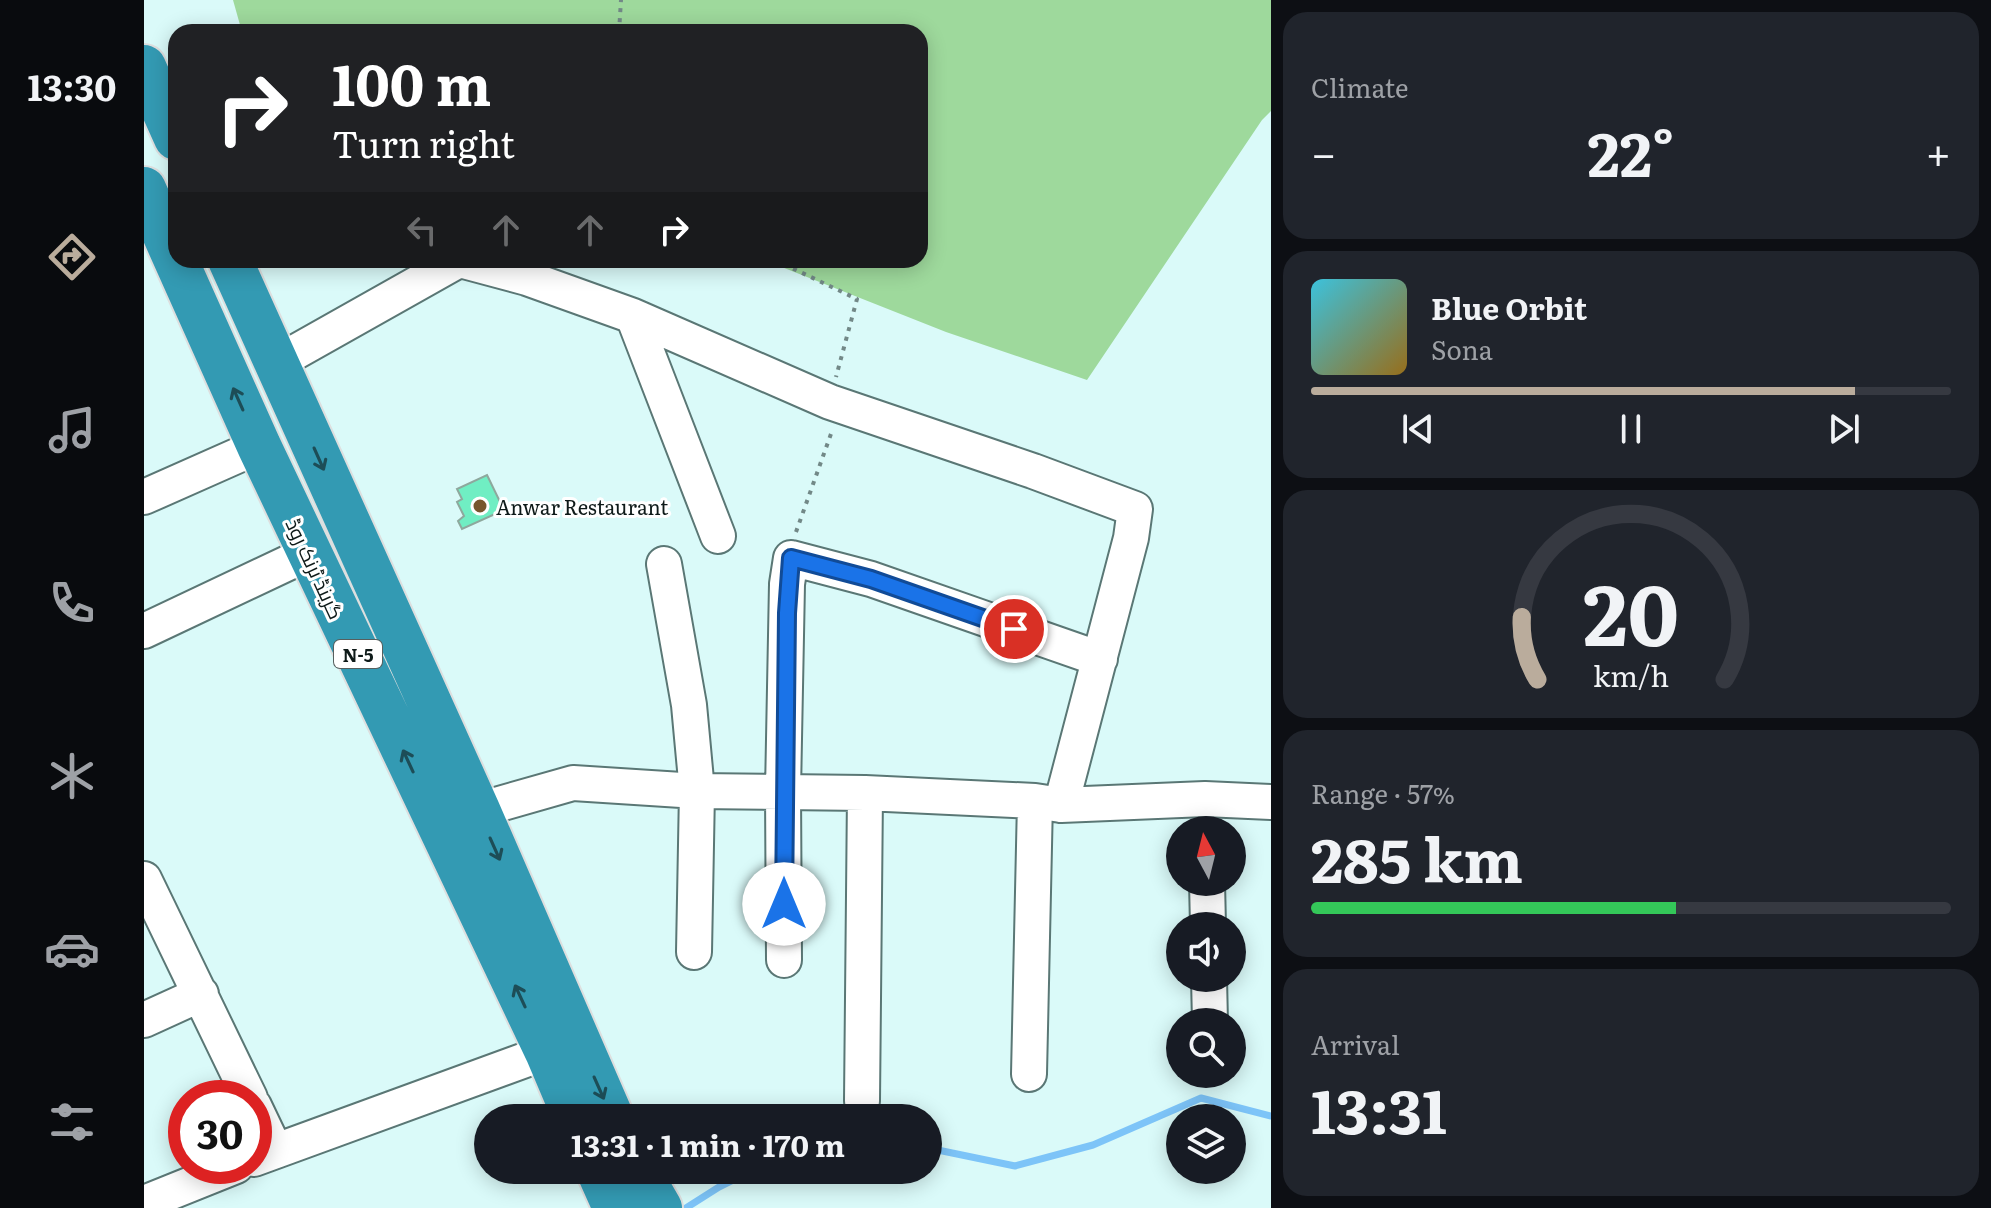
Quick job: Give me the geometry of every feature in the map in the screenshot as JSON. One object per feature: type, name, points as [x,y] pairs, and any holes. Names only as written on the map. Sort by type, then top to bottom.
[{"type":"highway","points":[[144,67],[168,120]]},
{"type":"highway","name":"گرینڈ ٹرنک روڈ","points":[[144,189],[168,243]]},
{"type":"highway","name":"گرینڈ ٹرنک روڈ","points":[[179,268],[259,446],[569,1104]]},
{"type":"highway","name":"N-5","points":[[234,268],[478,810],[606,1104]]},
{"type":"highway","points":[[604,1184],[615,1208]]},
{"type":"highway","points":[[646,1184],[660,1208]]},
{"type":"street","points":[[276,363],[445,268]]},
{"type":"street","points":[[489,268],[527,278],[633,316],[835,404],[1135,509],[1131,538],[1100,659],[1048,803],[1029,1074]]},
{"type":"street","points":[[633,316],[718,536]]},
{"type":"street","points":[[144,497],[259,446]]},
{"type":"street","points":[[144,631],[309,553]]},
{"type":"street","points":[[784,960],[783,791],[787,584],[791,558],[871,579],[1100,659]]},
{"type":"street","points":[[664,564],[689,705],[697,791],[694,952]]},
{"type":"street","points":[[478,810],[573,783],[697,791],[865,793],[1205,815],[1271,802]]},
{"type":"street","points":[[862,1101],[865,793]]},
{"type":"street","points":[[146,888],[242,1080]]},
{"type":"street","points":[[144,1020],[201,994]]},
{"type":"street","points":[[272,1151],[547,1052]]},
{"type":"street","points":[[144,1203],[191,1184]]},
{"type":"path","points":[[620,24],[621,0]]},
{"type":"path","points":[[791,558],[797,528],[835,404],[857,299],[792,268]]},
{"type":"green space","points":[[233,0],[1271,0],[1271,111],[1087,380],[946,332],[784,268],[928,268],[928,24],[240,24]]},
{"type":"building","name":"Anwar Restaurant","points":[[487,475],[504,510],[462,529],[458,521],[464,516],[457,502],[462,499],[457,489]]},
{"type":"waterway","points":[[942,1151],[1015,1166],[1093,1145],[1201,1098],[1271,1116]]},
{"type":"waterway","points":[[686,1208],[725,1184]]},
{"type":"place","name":"Anwar Restaurant","points":[[480,506]]},
{"type":"route","points":[[784,904],[787,584],[791,558],[871,579],[1014,629]]}]
